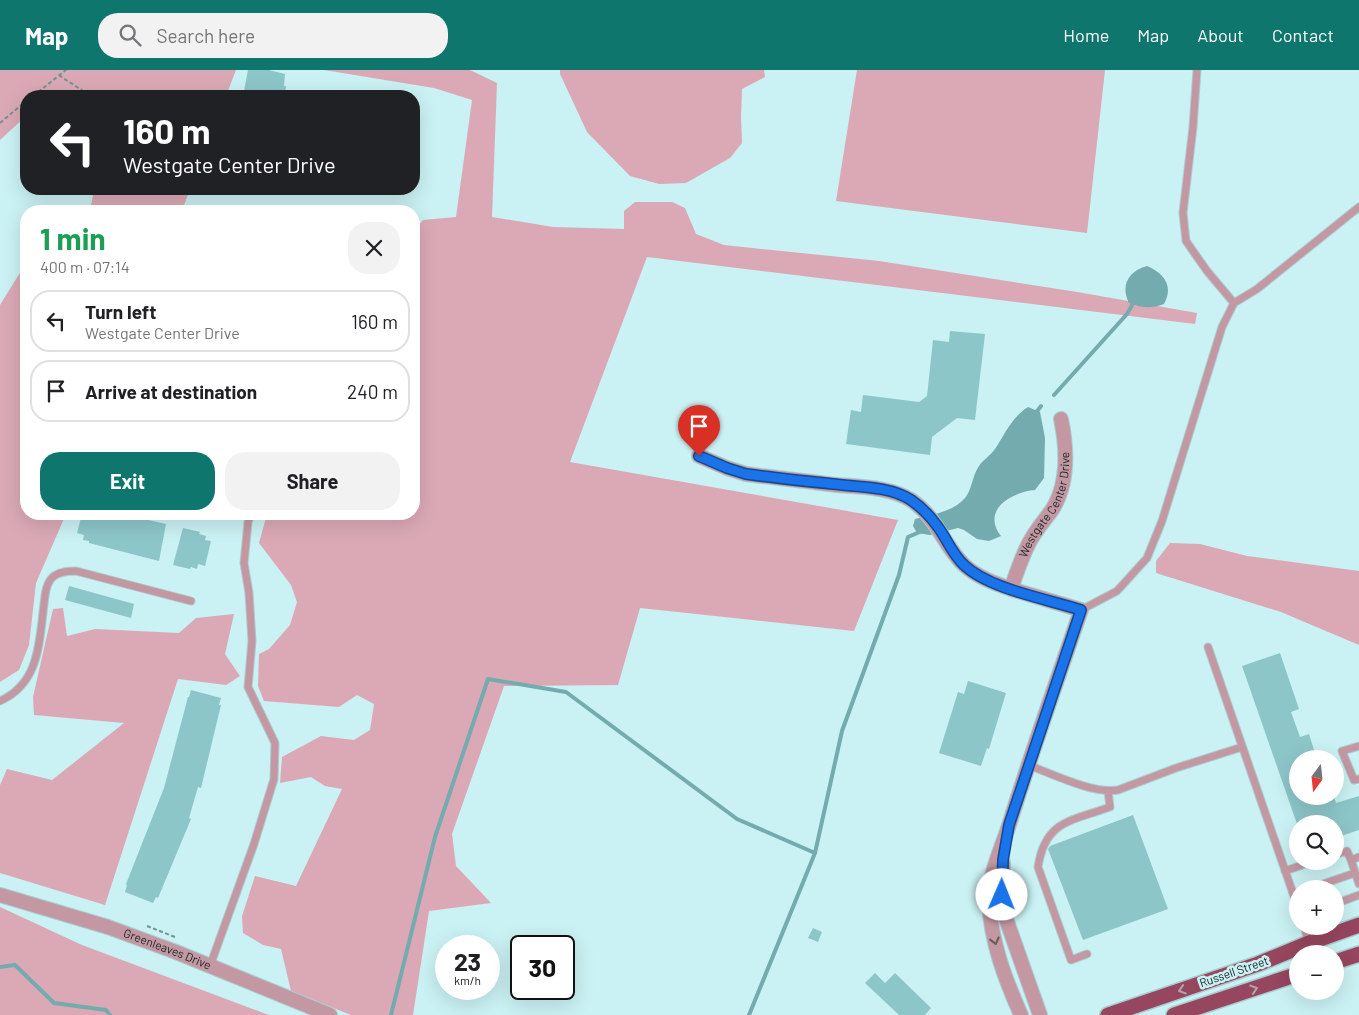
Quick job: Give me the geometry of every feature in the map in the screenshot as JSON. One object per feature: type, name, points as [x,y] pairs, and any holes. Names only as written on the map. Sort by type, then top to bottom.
[{"type":"highway","name":"Russell Street","points":[[1108,1015],[1258,964],[1309,942],[1359,925]]},
{"type":"highway","points":[[1344,959],[1359,954]]},
{"type":"highway","name":"Russell Street","points":[[1174,1015],[1289,977]]},
{"type":"street","name":"Westgate Center Drive","points":[[1011,589],[1029,543],[1053,508],[1060,489],[1066,450],[1061,419]]},
{"type":"street","points":[[699,456],[746,474],[882,490],[910,499],[937,526],[962,564],[972,572],[1011,589],[1081,610],[1028,765],[990,889],[989,902],[994,938],[1007,984],[1021,1015]]},
{"type":"street","points":[[1009,825],[1002,878],[1004,913],[1040,1015]]},
{"type":"street","name":"Greenleaves Drive","points":[[0,895],[108,927],[330,1015]]},
{"type":"lane","points":[[1197,70],[1193,127],[1183,213],[1186,241],[1207,271],[1234,302]]},
{"type":"lane","points":[[1081,610],[1117,591],[1147,558],[1162,521],[1222,327],[1234,302],[1257,289],[1359,207]]},
{"type":"lane","points":[[210,966],[254,844],[274,779],[275,743],[248,688],[252,641],[244,563],[249,520]]},
{"type":"lane","points":[[0,701],[12,695],[24,682],[34,666],[45,590],[53,576],[65,571],[76,571],[191,601]]},
{"type":"lane","points":[[1208,647],[1289,880]]},
{"type":"lane","points":[[1359,746],[1342,751],[1354,780],[1359,779]]},
{"type":"lane","points":[[1028,765],[1108,791],[1118,790],[1176,768],[1242,747]]},
{"type":"lane","points":[[1088,954],[1071,960],[1038,867],[1040,853],[1048,836],[1064,824],[1110,807],[1108,791]]},
{"type":"lane","points":[[1344,852],[1347,851],[1359,884]]},
{"type":"lane","points":[[1351,860],[1359,857]]},
{"type":"lane","points":[[1285,871],[1289,870]]},
{"type":"lane","points":[[1334,880],[1355,873]]},
{"type":"lane","points":[[1344,901],[1359,895]]},
{"type":"lane","points":[[1307,935],[1309,942]]},
{"type":"path","points":[[41,90],[66,70]]},
{"type":"path","points":[[59,76],[83,90]]},
{"type":"path","points":[[0,123],[20,107]]},
{"type":"shaded area","points":[[0,70],[236,70],[228,90],[20,90],[20,122],[0,140]]},
{"type":"shaded area","points":[[324,70],[470,70],[497,83],[492,217],[553,227],[624,229],[624,211],[635,202],[672,202],[685,208],[696,234],[724,245],[879,261],[1197,313],[1195,324],[647,257],[570,462],[898,520],[854,631],[640,608],[618,685],[504,686],[452,834],[456,866],[491,903],[429,911],[413,1015],[351,1015],[291,991],[281,949],[263,945],[243,933],[242,916],[255,876],[296,886],[342,789],[325,786],[311,777],[280,783],[282,757],[321,736],[354,740],[370,730],[374,704],[357,695],[339,707],[264,701],[258,686],[259,654],[269,649],[290,625],[297,602],[291,585],[259,543],[265,520],[420,520],[420,223],[423,220],[456,217],[472,100],[434,88]]},
{"type":"shaded area","points":[[560,70],[764,70],[765,77],[742,89],[742,143],[730,158],[686,183],[659,184],[630,176],[587,132],[560,74]]},
{"type":"shaded area","points":[[857,70],[1105,70],[1087,233],[836,201]]},
{"type":"shaded area","points":[[93,195],[188,195],[184,205],[91,205]]},
{"type":"shaded area","points":[[20,273],[20,520],[63,520],[36,583],[29,645],[19,670],[0,682],[0,305]]},
{"type":"shaded area","points":[[1170,543],[1200,544],[1247,556],[1359,571],[1359,645],[1281,612],[1156,573],[1156,561]]},
{"type":"shaded area","points":[[63,608],[67,636],[95,629],[179,633],[196,618],[234,614],[225,654],[240,676],[226,685],[178,679],[105,905],[0,873],[0,785],[7,769],[52,780],[124,723],[34,715],[33,697],[53,609]]},
{"type":"shaded area","points":[[0,907],[82,945],[269,1015],[0,1015]]},
{"type":"water","points":[[1147,266],[1162,276],[1166,281],[1168,291],[1164,304],[1155,307],[1138,306],[1129,303],[1126,296],[1126,285],[1131,275],[1135,271]]},
{"type":"water","points":[[1028,407],[1040,412],[1045,438],[1044,478],[1035,490],[1017,494],[1001,504],[994,518],[1001,536],[989,541],[977,539],[958,528],[930,535],[917,533],[913,526],[915,519],[948,510],[965,498],[979,466],[995,449],[1013,421]]},
{"type":"building","points":[[248,70],[269,70],[285,74],[286,90],[244,90]]},
{"type":"building","points":[[950,331],[985,334],[975,420],[957,418],[932,437],[930,455],[846,444],[851,410],[861,412],[863,395],[919,402],[927,396],[933,340],[949,342]]},
{"type":"building","points":[[80,520],[148,520],[166,524],[159,561],[89,543],[89,541],[83,540],[84,535],[77,533]]},
{"type":"building","points":[[183,528],[200,532],[199,534],[206,536],[205,540],[211,541],[205,566],[198,564],[197,569],[191,567],[190,569],[173,565]]},
{"type":"building","points":[[69,586],[134,604],[131,618],[65,600]]},
{"type":"building","points":[[1280,653],[1299,709],[1291,712],[1300,737],[1309,734],[1314,750],[1289,750],[1289,801],[1242,666]]},
{"type":"building","points":[[968,681],[1006,693],[989,749],[987,748],[981,766],[939,753],[958,692],[964,694]]},
{"type":"building","points":[[191,690],[221,698],[219,705],[221,705],[201,788],[198,787],[189,818],[191,819],[158,898],[156,897],[153,903],[125,892],[126,884],[164,788]]},
{"type":"building","points":[[1359,796],[1359,830],[1344,835],[1344,815],[1294,815],[1290,805],[1344,805],[1344,801]]},
{"type":"building","points":[[1133,815],[1168,909],[1083,940],[1048,849],[1050,846]]},
{"type":"building","points":[[813,928],[822,932],[818,942],[808,938]]},
{"type":"building","points":[[875,973],[885,983],[895,973],[931,1008],[925,1015],[899,1015],[865,983]]},
{"type":"waterway","points":[[1054,395],[1127,314],[1135,300]]},
{"type":"waterway","points":[[1035,414],[1041,406]]},
{"type":"waterway","points":[[749,1015],[815,853],[842,731],[899,575],[908,537],[922,531]]},
{"type":"waterway","points":[[391,1015],[435,837],[488,679],[566,692],[737,819],[815,853]]},
{"type":"waterway","points":[[0,967],[15,965],[54,1003],[106,1010],[110,1015]]},
{"type":"route","points":[[699,456],[746,474],[882,490],[910,499],[937,526],[962,564],[972,572],[1011,589],[1081,610],[1009,825],[1003,860],[1002,895]]}]
